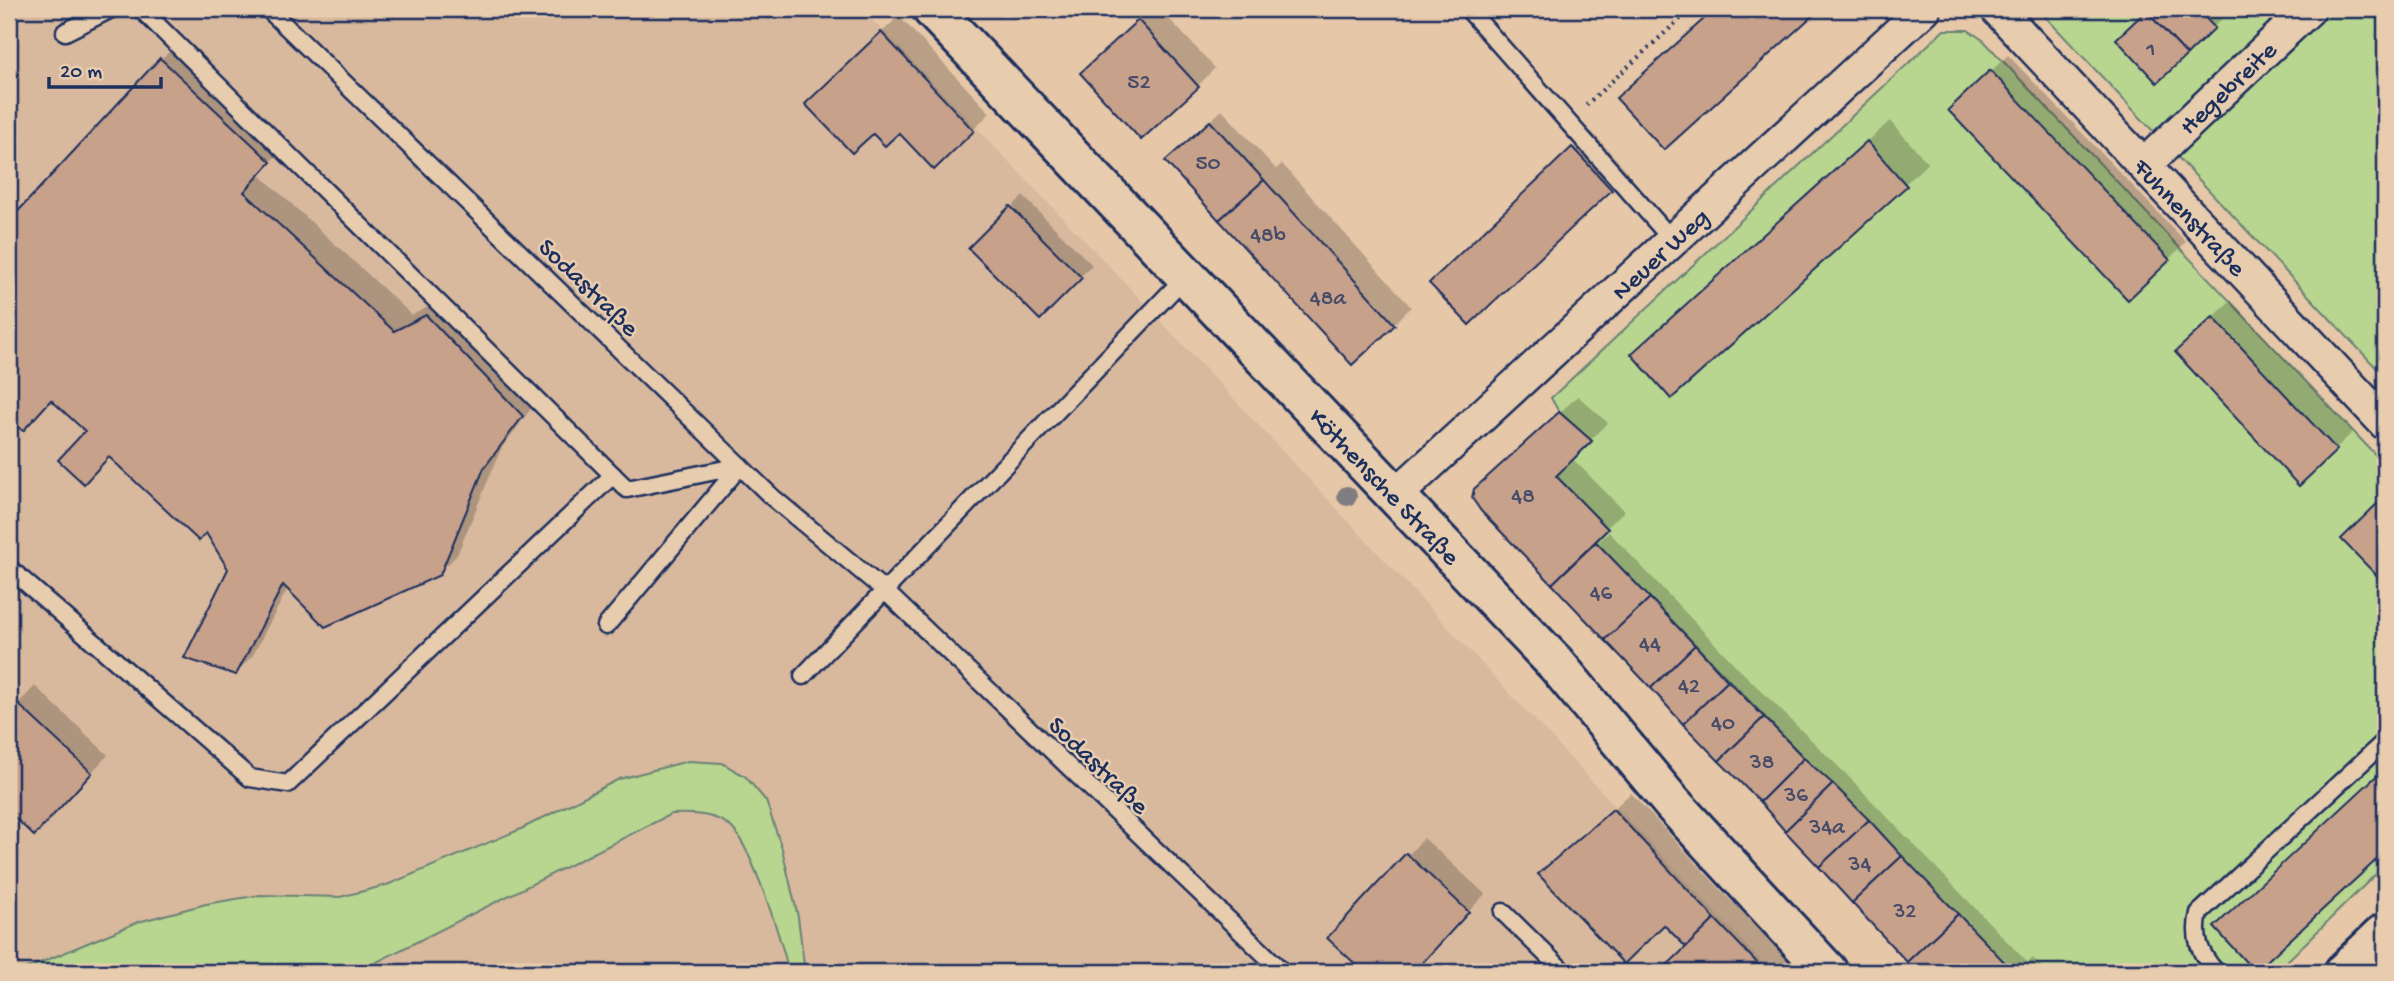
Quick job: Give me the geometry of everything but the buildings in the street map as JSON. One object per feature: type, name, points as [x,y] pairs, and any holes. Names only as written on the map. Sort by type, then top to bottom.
[{"type":"main road","name":"Köthensche Straße","points":[[932,9],[1556,664],[1672,803],[1828,972]]},
{"type":"main road","points":[[2344,972],[2385,933]]},
{"type":"street","name":"Neuer Weg","points":[[1395,496],[1924,9]]},
{"type":"street","name":"Fuhnenstraße","points":[[1997,9],[2385,423]]},
{"type":"street","name":"Hegebreite","points":[[2144,165],[2309,9]]},
{"type":"lane","points":[[65,32],[83,14],[111,9]]},
{"type":"lane","points":[[141,9],[628,489],[740,466]]},
{"type":"lane","name":"Sodastraße","points":[[268,9],[772,497],[884,590],[1283,972]]},
{"type":"lane","points":[[1468,9],[1674,242]]},
{"type":"lane","points":[[803,676],[1186,276]]},
{"type":"lane","points":[[606,626],[740,466]]},
{"type":"lane","points":[[9,568],[250,778],[288,784],[613,475]]},
{"type":"lane","points":[[2217,972],[2206,961],[2197,943],[2196,925],[2199,913],[2385,741]]},
{"type":"lane","points":[[1503,912],[1564,972]]},
{"type":"path","points":[[1568,121],[1691,9]]},
{"type":"shaded area","points":[[9,9],[862,9],[1109,266],[1771,972],[9,972]]},
{"type":"green space","points":[[2038,9],[2385,9],[2385,377]]},
{"type":"green space","points":[[1944,30],[1968,30],[1983,40],[2385,465],[2385,865],[2276,972],[2011,972],[1596,542],[1608,529],[1556,476],[1592,441],[1559,412],[1551,398]]},
{"type":"green space","points":[[688,761],[722,763],[746,777],[766,801],[782,849],[798,917],[805,972],[789,972],[757,875],[749,855],[732,828],[719,819],[703,815],[671,814],[357,972],[18,972],[138,922],[206,904],[260,895],[340,897],[387,885],[521,829],[619,779]]}]
